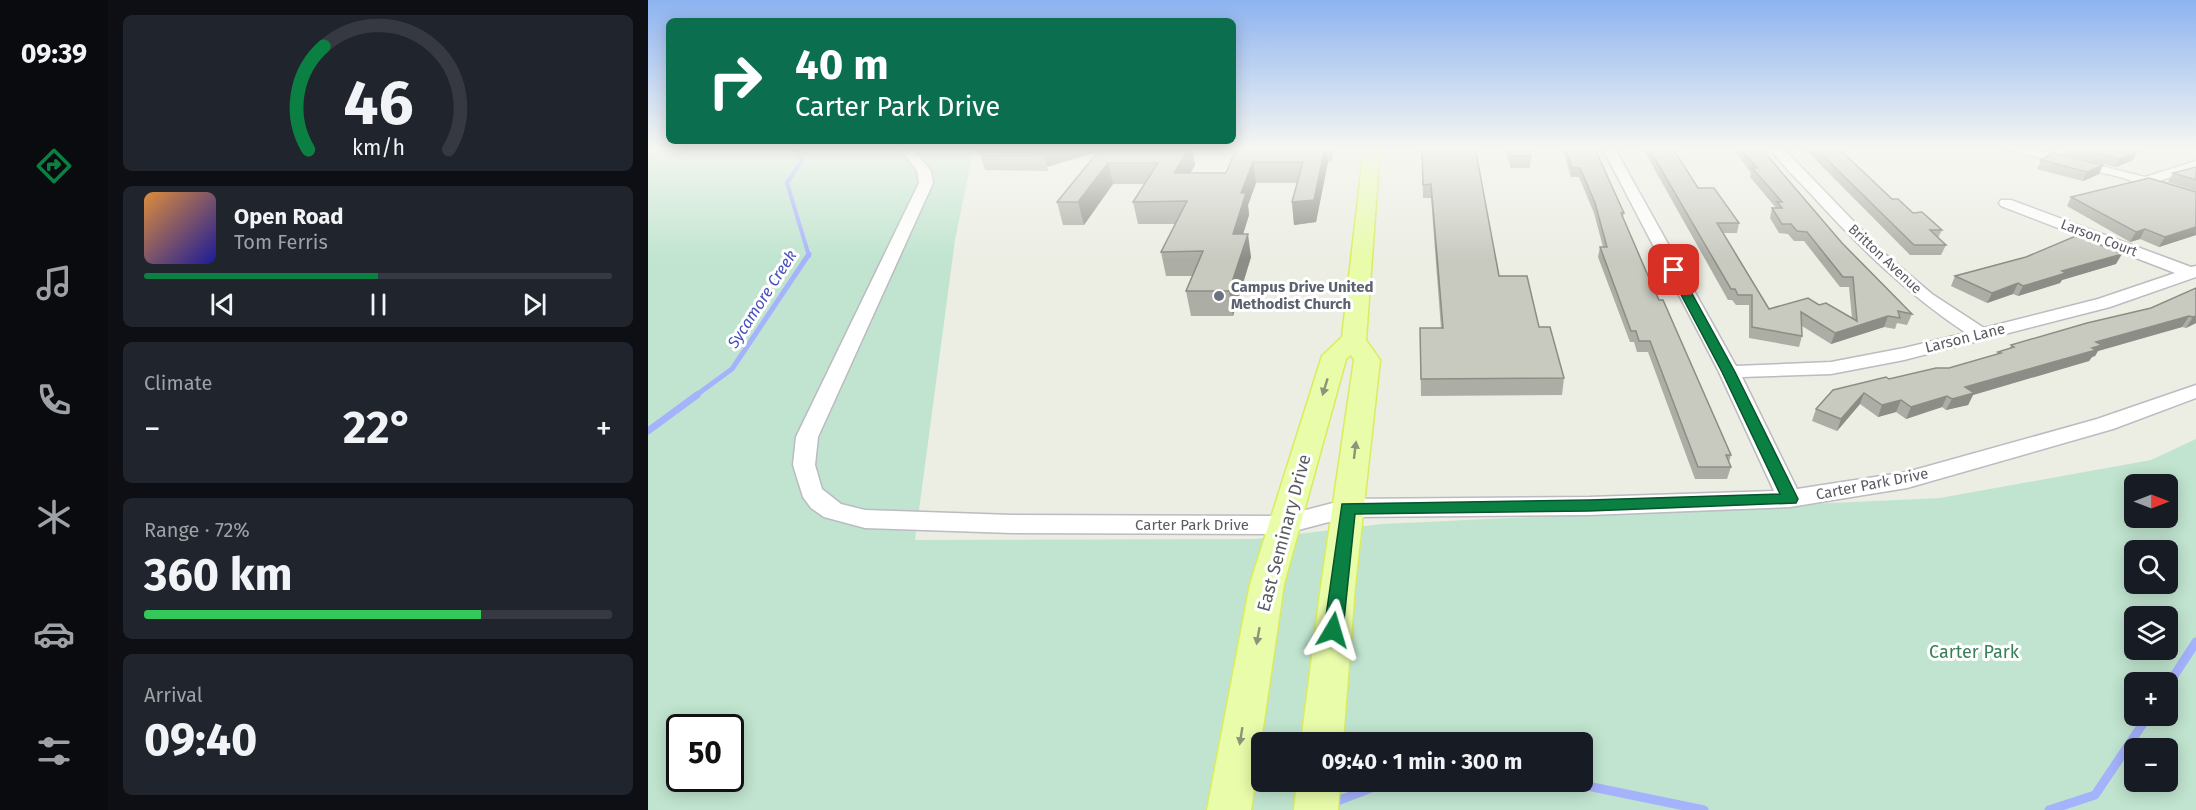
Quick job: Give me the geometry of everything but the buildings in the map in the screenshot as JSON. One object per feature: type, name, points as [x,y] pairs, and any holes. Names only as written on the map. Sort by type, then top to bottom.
[{"type":"main road","points":[[1323,732],[1367,360],[1354,340],[1368,185]]},
{"type":"main road","name":"East Seminary Drive","points":[[1229,810],[1267,584],[1334,356],[1354,340]]},
{"type":"main road","points":[[1316,810],[1318,792]]},
{"type":"street","name":"Carter Park Drive","points":[[925,185],[807,438],[804,465],[811,491],[820,502],[833,511],[865,519],[1012,524],[1283,525],[1348,508],[1577,506],[1790,499],[1906,480],[2105,424],[2196,391]]},
{"type":"street","points":[[1628,185],[1729,372],[1790,499]]},
{"type":"street","name":"Britton Avenue","points":[[1811,185],[1862,241],[1919,292],[1980,334]]},
{"type":"street","points":[[2156,185],[2196,198]]},
{"type":"street","name":"Larson Court","points":[[2006,203],[2193,272]]},
{"type":"street","name":"Larson Lane","points":[[1729,372],[1832,369],[1904,354],[2104,303],[2193,272]]},
{"type":"green space","name":"Carter Park","points":[[648,185],[966,185],[955,240],[915,540],[1254,539],[1382,524],[1940,498],[2151,460],[2196,439],[2196,810],[648,810]]},
{"type":"waterway","name":"Sycamore Creek","points":[[788,185],[809,255]]},
{"type":"waterway","name":"Sycamore Creek","points":[[695,396],[732,369],[809,255]]},
{"type":"waterway","name":"Sycamore Creek","points":[[648,431],[697,395]]},
{"type":"waterway","name":"Sycamore Creek","points":[[2176,672],[2196,642]]},
{"type":"waterway","name":"Sycamore Creek","points":[[2049,810],[2095,795],[2141,726]]},
{"type":"waterway","name":"Sycamore Creek","points":[[1593,787],[1704,810]]},
{"type":"waterway","name":"Sycamore Creek","points":[[1332,803],[1361,792]]},
{"type":"place","name":"Campus Drive United Methodist Church","points":[[1219,296]]},
{"type":"route","points":[[1333,630],[1348,508],[1589,506],[1790,499],[1729,372],[1674,270]]}]
